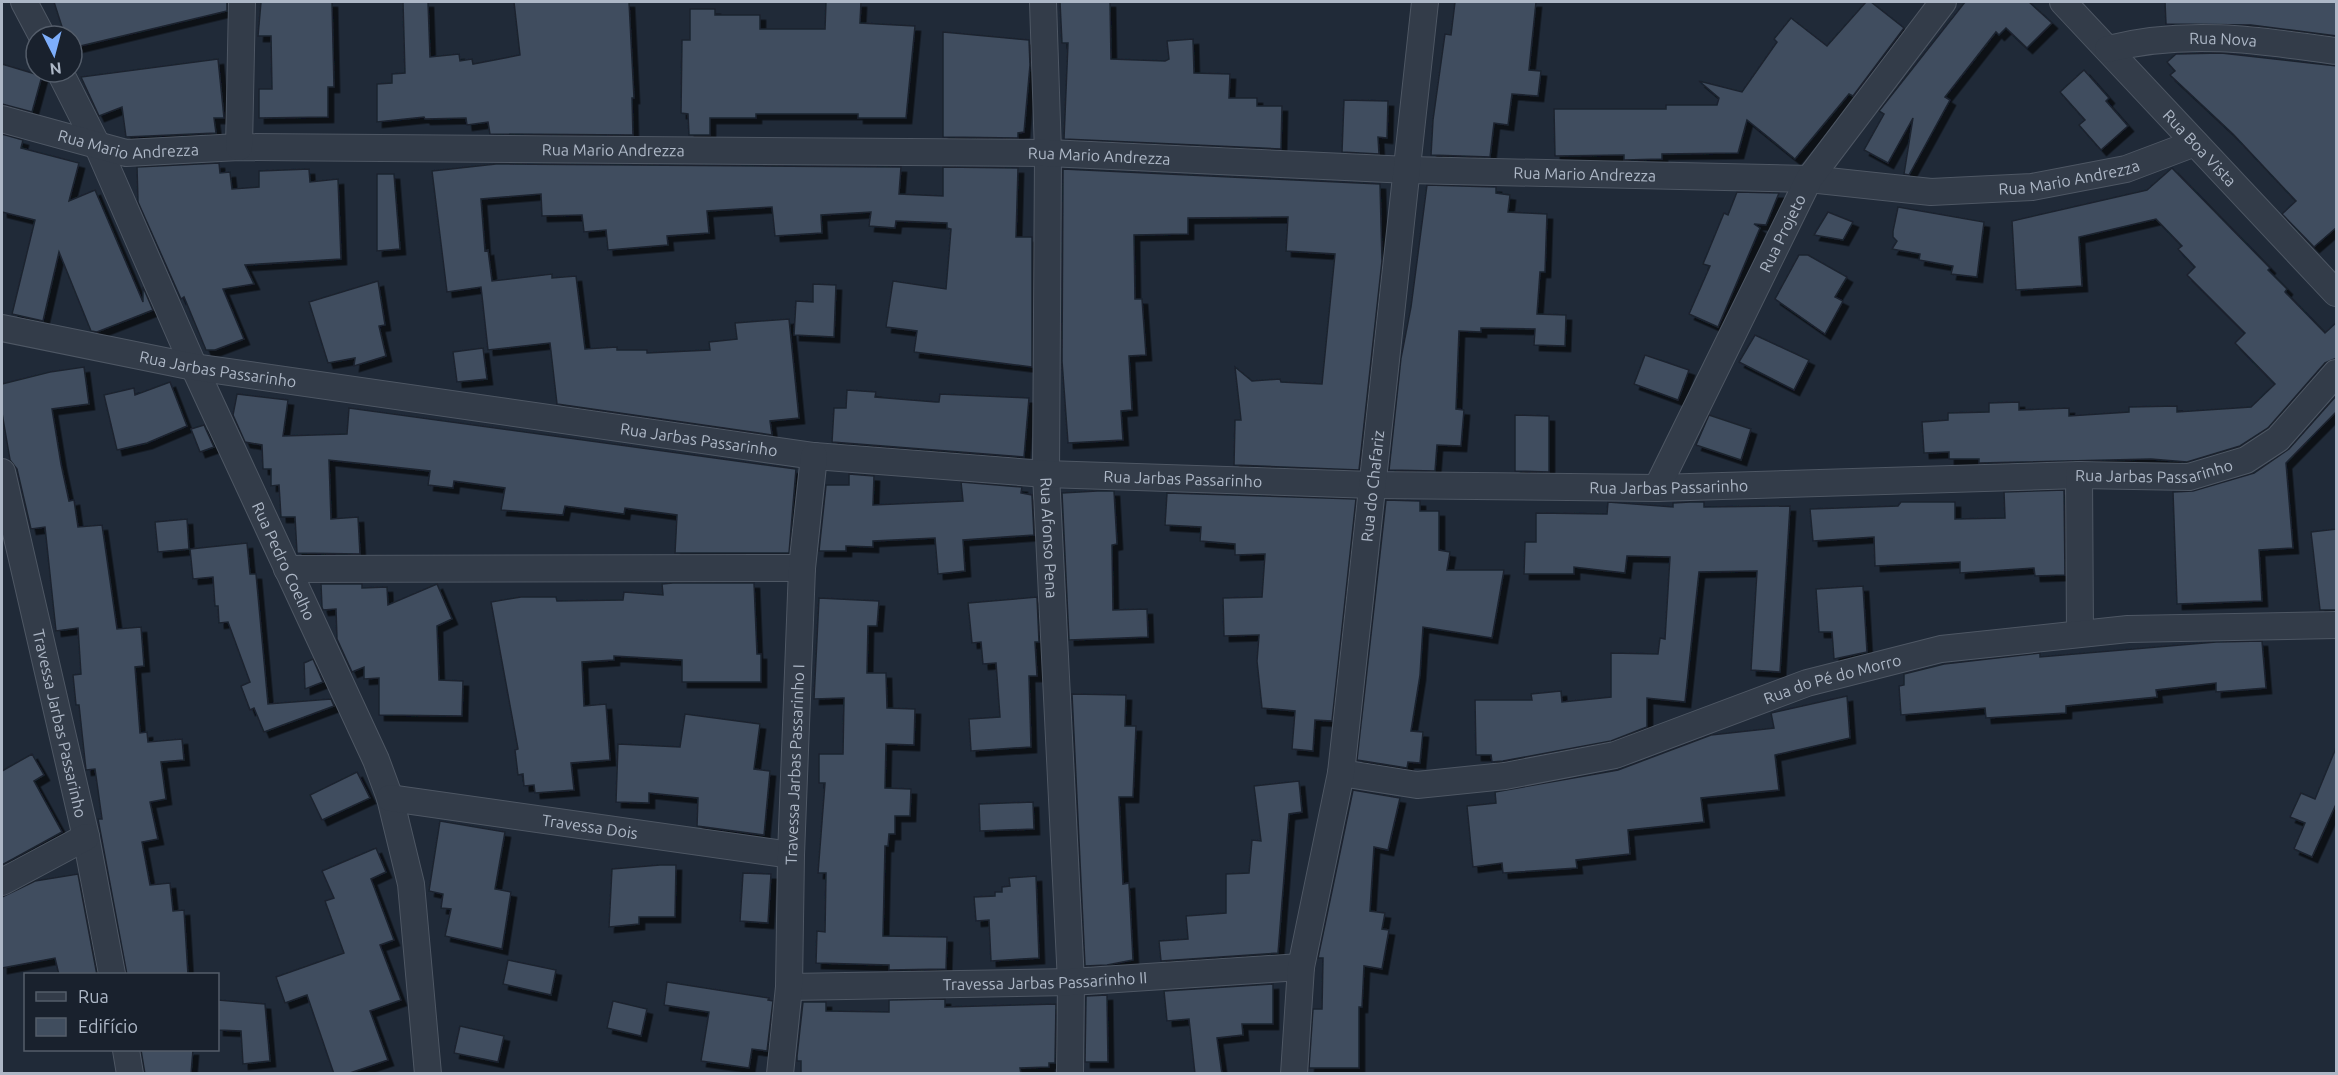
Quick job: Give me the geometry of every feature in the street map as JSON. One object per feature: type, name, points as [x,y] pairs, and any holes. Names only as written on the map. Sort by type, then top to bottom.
[{"type":"street","points":[[24,2],[36,24]]},
{"type":"street","points":[[239,147],[242,2]]},
{"type":"street","name":"Rua Afonso Pena","points":[[1043,2],[1048,153],[1046,474],[1071,982],[1070,1074]]},
{"type":"street","name":"Rua do Chafariz","points":[[1294,1074],[1301,967],[1341,773],[1409,170],[1425,2]]},
{"type":"street","name":"Rua Projeto","points":[[1657,488],[1809,178],[1943,2]]},
{"type":"street","name":"Rua Boa Vista","points":[[2063,2],[2337,293]]},
{"type":"street","name":"Rua Nova","points":[[2108,49],[2138,41],[2188,36],[2242,38],[2337,51]]},
{"type":"street","name":"Rua Pedro Coelho","points":[[66,84],[98,147],[194,367],[376,760],[390,798],[411,884],[428,1074]]},
{"type":"street","name":"Rua Mario Andrezza","points":[[2,119],[126,153],[239,147],[1048,153],[1409,170],[1809,178],[1930,192],[2032,187],[2126,169],[2194,143]]},
{"type":"street","name":"Rua Jarbas Passarinho","points":[[2,328],[194,367],[814,456],[1046,474],[1373,485],[1657,488],[2079,475],[2189,477],[2246,460],[2278,439],[2337,373]]},
{"type":"street","name":"Travessa Jarbas Passarinho I","points":[[780,1074],[789,987],[791,855],[802,568],[814,456]]},
{"type":"street","name":"Travessa Jarbas Passarinho","points":[[2,472],[86,837],[112,973]]},
{"type":"street","points":[[2079,475],[2080,633]]},
{"type":"street","points":[[287,569],[802,568]]},
{"type":"street","name":"Rua do Pé do Morro","points":[[1341,773],[1416,785],[1505,776],[1615,755],[1807,683],[1941,649],[2080,633],[2227,625],[2337,625]]},
{"type":"street","name":"Travessa Dois","points":[[390,798],[791,855]]},
{"type":"street","points":[[2,882],[86,837]]},
{"type":"street","name":"Travessa Jarbas Passarinho II","points":[[789,987],[1071,982],[1301,967]]},
{"type":"street","points":[[126,1051],[130,1074]]},
{"type":"building","points":[[54,2],[227,2],[227,11],[84,45],[84,24],[61,24]]},
{"type":"building","points":[[261,2],[332,2],[334,87],[328,87],[328,117],[259,118],[259,89],[272,89],[271,36],[258,36]]},
{"type":"building","points":[[403,2],[428,2],[430,57],[459,54],[460,61],[472,59],[473,64],[520,55],[514,2],[629,2],[634,98],[632,98],[633,135],[490,134],[488,122],[467,125],[466,118],[425,119],[424,117],[377,122],[377,84],[392,83],[392,74],[405,73]]},
{"type":"building","points":[[826,2],[861,2],[860,23],[915,26],[906,118],[858,118],[858,114],[756,114],[756,118],[710,118],[710,135],[689,135],[688,114],[681,113],[682,40],[690,40],[690,9],[715,9],[715,15],[760,15],[760,29],[825,29]]},
{"type":"building","points":[[1060,2],[1110,2],[1111,59],[1165,61],[1169,59],[1167,41],[1193,39],[1194,73],[1230,74],[1229,98],[1257,98],[1257,106],[1282,106],[1281,149],[1064,139],[1068,43],[1062,43]]},
{"type":"building","points":[[1455,2],[1536,2],[1529,70],[1541,71],[1538,96],[1512,94],[1508,125],[1494,123],[1490,157],[1431,155],[1433,120],[1445,34],[1451,35]]},
{"type":"building","points":[[1866,2],[1871,2],[1904,28],[1853,96],[1849,94],[1795,159],[1747,120],[1738,153],[1662,154],[1662,159],[1624,160],[1624,155],[1555,156],[1554,109],[1666,109],[1666,105],[1717,105],[1719,98],[1699,81],[1742,92],[1777,42],[1774,39],[1791,18],[1827,46]]},
{"type":"building","points":[[1965,2],[2029,2],[2052,23],[2027,48],[2006,28],[1999,35],[1996,32],[1945,97],[1950,100],[1909,175],[1904,174],[1913,118],[1888,163],[1864,150],[1884,114],[1879,111]]},
{"type":"building","points":[[2165,2],[2337,2],[2337,36],[2251,25],[2166,24]]},
{"type":"building","points":[[943,32],[1029,40],[1030,65],[1024,132],[1018,133],[1018,138],[943,137]]},
{"type":"building","points":[[2221,53],[2337,66],[2337,227],[2314,247],[2282,214],[2296,201],[2233,134],[2170,75],[2175,71],[2167,62],[2176,54]]},
{"type":"building","points":[[218,59],[224,118],[214,118],[216,133],[126,137],[122,107],[99,116],[84,84],[84,77]]},
{"type":"building","points":[[2,64],[24,71],[24,84],[40,84],[32,112],[2,104]]},
{"type":"building","points":[[2084,70],[2109,98],[2106,101],[2128,126],[2101,150],[2079,125],[2085,120],[2060,92]]},
{"type":"building","points":[[1344,100],[1388,101],[1387,138],[1378,137],[1379,154],[1342,152]]},
{"type":"building","points":[[2,134],[23,140],[21,148],[79,163],[69,201],[95,190],[143,302],[143,287],[153,310],[97,332],[91,331],[59,252],[43,321],[12,314],[35,220],[2,212]]},
{"type":"building","points":[[219,163],[220,173],[230,172],[232,189],[259,187],[259,171],[309,169],[310,182],[338,179],[341,259],[245,265],[254,284],[223,289],[244,339],[215,350],[206,350],[184,297],[181,299],[138,202],[137,167]]},
{"type":"building","points":[[496,164],[901,167],[899,194],[943,196],[943,167],[1018,168],[1016,237],[1032,237],[1032,367],[914,352],[917,331],[886,327],[893,281],[946,289],[951,229],[947,228],[947,223],[896,221],[895,228],[869,226],[871,212],[821,215],[822,233],[775,236],[772,207],[707,211],[709,233],[667,236],[668,245],[608,250],[606,230],[584,232],[582,215],[542,216],[541,194],[481,199],[485,251],[488,250],[492,281],[552,274],[552,278],[576,276],[585,349],[617,347],[617,350],[647,350],[647,353],[710,350],[709,342],[737,339],[735,323],[789,319],[799,418],[770,421],[772,435],[557,404],[550,343],[488,350],[481,287],[447,292],[432,171]]},
{"type":"building","points":[[2172,168],[2270,268],[2268,270],[2287,289],[2285,292],[2325,333],[2337,322],[2337,358],[2325,363],[2268,428],[2240,446],[2187,462],[2151,459],[1979,463],[1979,459],[1949,459],[1949,452],[1924,453],[1922,422],[1948,420],[1948,413],[1989,412],[1989,403],[2019,402],[2019,410],[2069,408],[2069,416],[2129,412],[2129,407],[2177,406],[2177,412],[2251,407],[2275,384],[2235,343],[2245,333],[2187,275],[2195,267],[2178,249],[2182,246],[2156,219],[2079,237],[2082,286],[2016,290],[2012,221],[2147,190]]},
{"type":"building","points":[[1063,169],[1380,184],[1382,261],[1359,470],[1234,465],[1235,420],[1241,420],[1235,367],[1252,381],[1280,379],[1281,382],[1322,384],[1335,254],[1286,251],[1288,217],[1188,218],[1188,234],[1134,235],[1135,299],[1142,299],[1146,355],[1129,356],[1132,410],[1121,411],[1123,440],[1068,443],[1062,361]]},
{"type":"building","points":[[377,174],[394,174],[400,249],[377,251]]},
{"type":"building","points":[[1427,185],[1496,187],[1496,193],[1510,195],[1508,212],[1547,214],[1545,272],[1540,272],[1537,314],[1566,315],[1565,346],[1534,345],[1535,329],[1481,328],[1481,332],[1459,331],[1456,409],[1464,410],[1461,446],[1437,445],[1435,471],[1389,470],[1401,358],[1411,307]]},
{"type":"building","points":[[1737,192],[1779,193],[1766,225],[1754,224],[1760,228],[1718,327],[1689,314],[1710,266],[1703,264],[1724,213],[1728,215]]},
{"type":"building","points":[[1898,207],[1984,222],[1977,277],[1951,274],[1953,266],[1919,260],[1920,254],[1892,249],[1897,241],[1893,237],[1893,231]]},
{"type":"building","points":[[1828,212],[1853,222],[1843,240],[1814,235]]},
{"type":"building","points":[[1799,255],[1808,255],[1847,277],[1835,297],[1843,301],[1825,334],[1775,299]]},
{"type":"building","points":[[378,281],[385,325],[379,326],[386,356],[354,366],[355,358],[328,363],[309,302]]},
{"type":"building","points":[[813,284],[836,285],[834,337],[794,335],[796,301],[813,302]]},
{"type":"building","points":[[1755,335],[1809,360],[1794,390],[1739,362]]},
{"type":"building","points":[[483,348],[487,379],[457,382],[453,352]]},
{"type":"building","points":[[1645,355],[1689,370],[1678,400],[1634,384]]},
{"type":"building","points":[[84,367],[89,404],[52,409],[69,501],[74,500],[78,527],[102,525],[117,629],[141,627],[144,666],[135,667],[140,733],[147,732],[148,742],[182,739],[184,760],[161,762],[166,799],[150,802],[158,839],[142,842],[150,885],[170,883],[173,911],[184,910],[188,973],[127,973],[98,819],[102,819],[95,769],[86,770],[79,705],[76,705],[73,675],[81,674],[78,628],[56,631],[45,527],[31,529],[17,469],[10,460],[2,413],[2,384],[50,372]]},
{"type":"building","points":[[170,382],[187,426],[147,443],[117,450],[104,395],[134,388],[135,395]]},
{"type":"building","points":[[847,390],[876,392],[875,397],[936,402],[939,402],[940,394],[1029,398],[1024,457],[832,442],[834,408],[846,408]]},
{"type":"building","points":[[237,394],[288,400],[283,436],[347,434],[349,408],[796,469],[789,553],[675,553],[677,515],[625,508],[624,514],[565,506],[563,515],[501,510],[505,488],[454,481],[453,488],[428,485],[430,471],[329,460],[331,519],[358,517],[360,554],[297,553],[295,517],[281,517],[279,485],[271,486],[271,469],[263,469],[262,445],[245,442],[233,415]]},
{"type":"building","points":[[2337,395],[2337,411],[2286,463],[2293,548],[2259,550],[2262,601],[2177,604],[2173,492],[2193,491],[2254,473],[2289,449]]},
{"type":"building","points":[[1515,415],[1549,416],[1549,472],[1515,471]]},
{"type":"building","points":[[1709,415],[1751,429],[1741,460],[1696,445]]},
{"type":"building","points":[[204,425],[214,447],[200,452],[191,429]]},
{"type":"building","points":[[849,474],[874,476],[873,505],[963,501],[961,482],[1022,487],[1021,493],[1032,495],[1034,535],[963,540],[965,571],[938,574],[935,538],[873,541],[873,547],[846,546],[846,551],[819,551],[826,485],[849,485]]},
{"type":"building","points":[[2064,490],[2065,575],[2035,576],[2034,568],[1960,573],[1960,562],[1875,566],[1874,537],[1813,541],[1810,509],[1898,506],[1901,502],[1955,502],[1955,519],[2005,518],[2004,492]]},
{"type":"building","points":[[1114,491],[1117,544],[1112,545],[1113,610],[1147,609],[1148,637],[1069,640],[1062,493]]},
{"type":"building","points":[[1167,493],[1356,499],[1332,721],[1315,720],[1313,751],[1292,749],[1295,711],[1262,708],[1257,661],[1259,635],[1224,636],[1223,598],[1262,597],[1265,554],[1235,555],[1235,544],[1200,541],[1201,527],[1165,525]]},
{"type":"building","points":[[1386,500],[1420,501],[1420,511],[1439,511],[1439,550],[1450,552],[1447,570],[1504,570],[1492,638],[1423,627],[1420,675],[1411,731],[1423,732],[1420,763],[1408,762],[1407,768],[1357,760]]},
{"type":"building","points":[[1608,502],[1673,507],[1673,503],[1690,502],[1704,502],[1704,507],[1790,506],[1780,672],[1751,670],[1757,571],[1699,572],[1685,702],[1647,698],[1647,727],[1611,741],[1503,761],[1492,762],[1491,755],[1476,755],[1475,700],[1532,700],[1531,694],[1561,691],[1562,702],[1611,697],[1611,653],[1658,654],[1660,638],[1665,639],[1670,557],[1627,556],[1625,573],[1574,567],[1574,574],[1524,574],[1525,542],[1536,542],[1536,513],[1607,514]]},
{"type":"building","points":[[187,519],[189,549],[158,552],[155,522]]},
{"type":"building","points":[[2337,529],[2337,610],[2320,610],[2311,532]]},
{"type":"building","points":[[247,543],[250,574],[256,574],[268,704],[331,699],[334,706],[264,732],[254,708],[250,710],[241,686],[250,682],[228,622],[219,623],[213,577],[193,579],[190,549]]},
{"type":"building","points":[[754,583],[757,654],[761,654],[761,682],[682,682],[682,660],[614,656],[614,660],[582,662],[584,706],[606,704],[610,760],[571,763],[574,790],[535,793],[534,785],[524,786],[523,774],[518,775],[515,750],[518,749],[491,602],[521,597],[556,597],[557,601],[623,600],[624,592],[663,595],[662,584]]},
{"type":"building","points":[[321,584],[362,584],[362,588],[387,587],[388,605],[437,584],[452,619],[437,626],[439,680],[463,681],[462,716],[379,715],[379,678],[364,679],[364,667],[352,672],[337,639],[336,609],[323,610]]},
{"type":"building","points":[[1863,586],[1867,652],[1834,659],[1832,632],[1819,632],[1816,589]]},
{"type":"building","points":[[1037,597],[1039,642],[1035,642],[1037,676],[1029,676],[1031,747],[971,751],[969,719],[1000,717],[996,663],[983,664],[981,642],[972,643],[968,603]]},
{"type":"building","points":[[819,598],[879,601],[877,626],[868,626],[867,673],[886,673],[887,708],[915,709],[914,745],[886,744],[885,788],[911,789],[910,816],[895,816],[895,834],[889,834],[888,846],[885,846],[883,936],[947,937],[946,969],[889,970],[889,965],[816,963],[817,931],[825,932],[826,873],[818,873],[825,783],[819,783],[819,754],[843,754],[844,698],[814,699]]},
{"type":"building","points":[[2262,641],[2266,688],[2216,692],[2216,683],[2156,690],[2157,697],[2066,706],[2066,713],[1986,718],[1985,708],[1901,715],[1899,686],[1904,685],[1904,674],[1944,664],[2040,653],[2040,657],[2216,642]]},
{"type":"building","points":[[313,659],[323,682],[305,689],[304,663]]},
{"type":"building","points":[[1072,694],[1126,695],[1125,726],[1136,726],[1133,797],[1119,797],[1123,884],[1129,883],[1133,960],[1107,965],[1085,966]]},
{"type":"building","points":[[1847,696],[1850,738],[1775,755],[1779,790],[1701,798],[1704,822],[1628,830],[1630,854],[1576,860],[1577,868],[1503,873],[1502,863],[1473,867],[1467,806],[1496,803],[1495,792],[1618,770],[1711,735],[1774,728],[1771,713]]},
{"type":"building","points":[[685,714],[760,724],[754,769],[770,771],[764,835],[697,826],[698,798],[649,793],[649,803],[616,802],[618,744],[680,747]]},
{"type":"building","points":[[2336,748],[2337,802],[2312,857],[2294,849],[2305,823],[2290,817],[2301,793],[2315,799]]},
{"type":"building","points":[[32,754],[44,775],[34,781],[62,832],[2,865],[2,771]]},
{"type":"building","points":[[357,772],[370,798],[322,820],[310,795]]},
{"type":"building","points":[[1299,781],[1302,812],[1289,814],[1278,953],[1161,961],[1159,941],[1188,939],[1186,916],[1226,913],[1226,874],[1249,873],[1252,840],[1261,841],[1254,786]]},
{"type":"building","points":[[1353,790],[1400,798],[1388,850],[1374,847],[1370,911],[1385,913],[1382,929],[1389,930],[1382,969],[1364,966],[1362,1007],[1359,1007],[1359,1068],[1309,1068],[1313,1009],[1322,1009],[1323,958],[1318,958]]},
{"type":"building","points":[[1033,802],[1034,829],[980,831],[979,804]]},
{"type":"building","points":[[440,821],[505,832],[495,889],[511,892],[502,949],[445,936],[451,909],[441,908],[443,894],[429,891]]},
{"type":"building","points":[[376,848],[386,872],[371,879],[394,940],[380,945],[401,1000],[370,1011],[388,1060],[347,1074],[334,1074],[307,995],[285,1003],[276,977],[344,953],[325,901],[334,898],[322,871]]},
{"type":"building","points":[[676,865],[675,917],[639,917],[639,924],[609,927],[612,869]]},
{"type":"building","points":[[743,873],[771,874],[768,923],[740,921]]},
{"type":"building","points":[[78,874],[97,973],[59,973],[55,958],[2,968],[2,897],[35,881]]},
{"type":"building","points":[[1036,876],[1039,958],[991,961],[989,920],[976,921],[974,897],[995,896],[995,892],[1002,892],[1002,887],[1010,886],[1009,878]]},
{"type":"building","points":[[508,960],[556,970],[551,995],[503,984]]},
{"type":"building","points":[[667,982],[769,998],[768,1000],[773,1001],[767,1051],[752,1049],[749,1068],[701,1061],[709,1012],[664,1005]]},
{"type":"building","points":[[1273,984],[1273,1024],[1242,1024],[1243,1035],[1217,1038],[1222,1074],[1195,1074],[1189,1019],[1167,1021],[1164,991]]},
{"type":"building","points":[[1107,995],[1108,1062],[1085,1062],[1086,996]]},
{"type":"building","points":[[945,999],[945,1007],[1056,1004],[1055,1063],[1049,1063],[1049,1067],[1020,1068],[1021,1074],[801,1074],[801,1061],[797,1061],[797,1056],[803,1002],[826,1002],[826,1011],[889,1012],[889,1000]]},
{"type":"building","points":[[219,1000],[265,1004],[270,1061],[243,1064],[241,1031],[219,1030]]},
{"type":"building","points":[[613,1001],[647,1009],[641,1036],[607,1028]]},
{"type":"building","points":[[460,1026],[504,1036],[498,1062],[454,1053]]},
{"type":"building","points":[[141,1051],[193,1051],[191,1074],[145,1074]]}]
